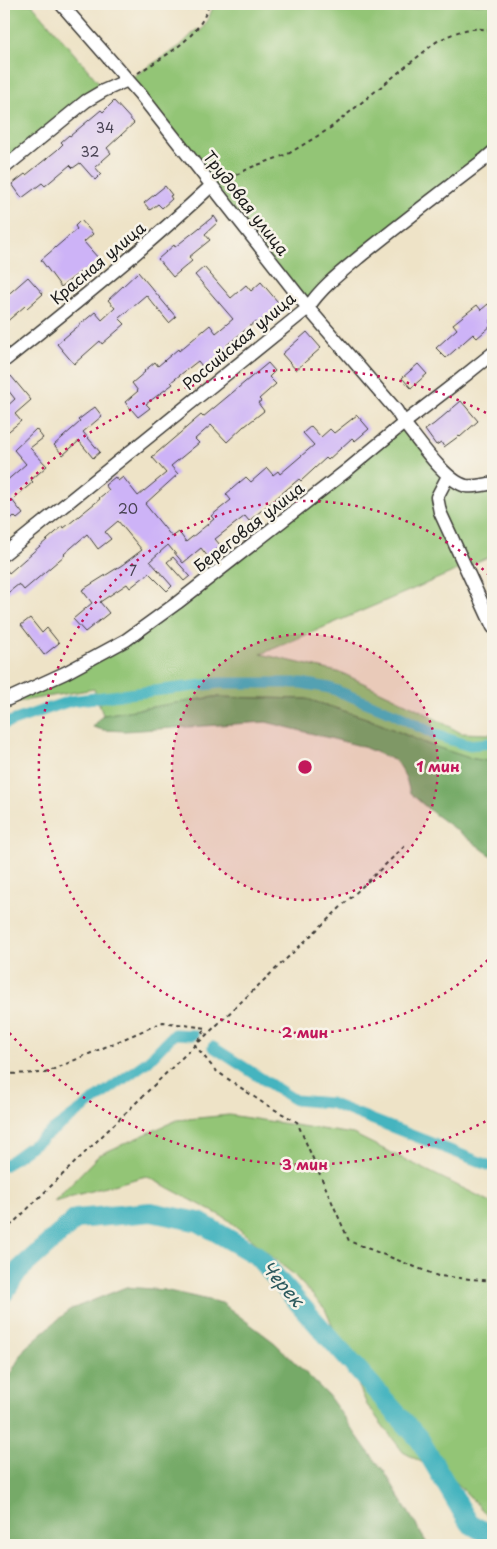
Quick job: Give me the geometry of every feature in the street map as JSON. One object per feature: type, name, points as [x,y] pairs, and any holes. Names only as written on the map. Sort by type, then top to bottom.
[{"type":"street","name":"Трудовая улица","points":[[61,4],[128,80],[308,308],[396,410],[404,423]]},
{"type":"street","points":[[4,168],[86,101],[103,90],[128,80]]},
{"type":"street","name":"Российская улица","points":[[4,554],[308,308],[312,301],[343,272],[392,231],[493,152]]},
{"type":"street","name":"Красная улица","points":[[4,361],[91,292],[211,186]]},
{"type":"street","name":"Береговая улица","points":[[4,701],[65,673],[126,640],[177,603],[339,477],[493,353]]},
{"type":"street","points":[[404,423],[448,476],[459,484],[468,486],[493,483]]},
{"type":"street","points":[[448,476],[437,496],[440,512],[493,627]]},
{"type":"path","points":[[128,80],[180,46],[197,29],[206,14],[209,4]]},
{"type":"path","points":[[211,186],[252,167],[288,154],[329,129],[436,42],[454,32],[471,28],[493,31]]},
{"type":"path","points":[[4,1232],[195,1045],[405,846]]},
{"type":"path","points":[[4,1074],[45,1073],[163,1022],[206,1028],[195,1045]]},
{"type":"path","points":[[195,1045],[214,1070],[263,1103],[297,1122],[350,1241],[438,1276],[493,1281]]},
{"type":"green space","points":[[4,4],[32,4],[100,84],[4,164]]},
{"type":"green space","points":[[214,4],[493,4],[493,152],[308,308],[128,80],[180,46],[197,29],[200,32],[208,20]]},
{"type":"green space","points":[[404,423],[459,484],[493,483],[493,555],[261,654],[342,673],[414,707],[461,733],[493,733],[493,762],[469,758],[427,744],[366,718],[306,699],[214,697],[103,715],[94,689],[4,704],[126,640]]},
{"type":"green space","points":[[214,697],[307,699],[366,718],[427,744],[469,758],[493,762],[493,857],[433,813],[410,793],[406,778],[396,761],[361,746],[266,722],[125,731],[103,730],[93,727],[103,715]]},
{"type":"green space","points":[[229,1115],[353,1134],[493,1203],[493,1517],[488,1516],[454,1480],[403,1452],[367,1405],[325,1309],[294,1275],[227,1219],[146,1176],[54,1201],[99,1155],[177,1120]]},
{"type":"green space","points":[[126,1287],[164,1290],[222,1303],[275,1343],[328,1395],[384,1471],[428,1545],[4,1545],[4,1385],[25,1348],[69,1310]]},
{"type":"building","points":[[114,101],[134,123],[107,148],[111,153],[95,167],[101,174],[95,180],[80,163],[73,168],[70,165],[45,186],[42,183],[22,198],[12,184],[57,150],[63,144],[61,142],[69,135],[101,110],[103,112]]},
{"type":"building","points":[[165,186],[172,195],[170,196],[172,199],[162,208],[158,204],[150,210],[144,203]]},
{"type":"building","points":[[214,216],[218,222],[205,234],[210,240],[189,257],[192,261],[173,277],[158,259]]},
{"type":"building","points":[[81,220],[93,234],[84,242],[99,259],[84,272],[83,270],[61,287],[41,260],[77,229],[75,226]]},
{"type":"building","points":[[204,267],[231,298],[246,285],[251,291],[261,282],[283,308],[269,319],[267,316],[257,324],[255,322],[227,345],[232,350],[206,371],[198,361],[171,382],[173,384],[146,404],[150,408],[138,417],[125,402],[138,391],[132,383],[155,362],[158,366],[210,325],[216,333],[233,319],[195,275]]},
{"type":"building","points":[[138,272],[176,317],[169,323],[146,295],[119,318],[125,324],[102,344],[100,341],[74,364],[57,344],[95,312],[102,320],[115,308],[108,300]]},
{"type":"building","points":[[28,277],[43,294],[4,324],[4,298]]},
{"type":"building","points":[[488,304],[493,311],[493,318],[489,322],[492,325],[477,338],[473,334],[446,358],[436,348],[457,329],[453,324],[477,305],[481,310]]},
{"type":"building","points":[[307,332],[321,348],[296,370],[282,354]]},
{"type":"building","points":[[268,363],[275,371],[269,377],[276,384],[259,399],[261,401],[258,403],[264,411],[227,442],[211,425],[195,439],[199,443],[171,466],[178,474],[145,504],[172,537],[179,532],[186,542],[214,519],[211,516],[231,500],[226,494],[246,477],[251,482],[267,468],[273,475],[278,471],[280,474],[314,445],[303,433],[311,426],[321,437],[330,429],[334,433],[357,415],[369,429],[355,441],[352,438],[328,460],[326,458],[301,481],[299,479],[249,521],[245,516],[215,539],[221,546],[208,557],[201,548],[183,563],[168,545],[150,561],[172,586],[167,591],[149,573],[130,588],[127,584],[100,602],[109,613],[85,632],[73,619],[92,603],[82,590],[142,550],[118,521],[105,532],[111,539],[98,549],[87,534],[24,590],[19,584],[4,596],[4,566],[9,573],[63,526],[64,528],[100,499],[109,490],[105,485],[115,477],[118,481],[123,477],[138,496],[166,473],[152,457],[201,415],[203,417]]},
{"type":"building","points":[[418,364],[427,374],[411,388],[402,378]]},
{"type":"building","points":[[11,376],[31,400],[15,414],[21,421],[4,435],[4,409],[15,399],[4,385],[4,382]]},
{"type":"building","points":[[461,401],[478,421],[460,437],[444,447],[441,442],[436,445],[425,430]]},
{"type":"building","points":[[95,407],[102,416],[83,432],[100,452],[93,458],[79,441],[63,455],[54,445],[80,422],[78,420]]},
{"type":"building","points":[[36,429],[43,438],[30,448],[47,466],[31,480],[33,482],[12,500],[23,514],[17,519],[14,516],[4,525],[4,483],[26,464],[14,450]]},
{"type":"building","points":[[173,557],[190,576],[184,581],[167,562]]},
{"type":"building","points":[[30,618],[42,633],[47,628],[59,643],[44,655],[21,625]]},
{"type":"waterway","points":[[4,724],[70,701],[220,683],[301,683],[330,688],[393,713],[436,735],[467,745],[493,743]]},
{"type":"waterway","points":[[4,1166],[148,1061],[174,1034],[193,1035]]},
{"type":"waterway","points":[[213,1047],[295,1100],[330,1103],[493,1167]]},
{"type":"waterway","name":"Черек","points":[[4,1293],[18,1271],[76,1219],[151,1212],[199,1222],[256,1255],[420,1440],[469,1523],[493,1537]]}]
